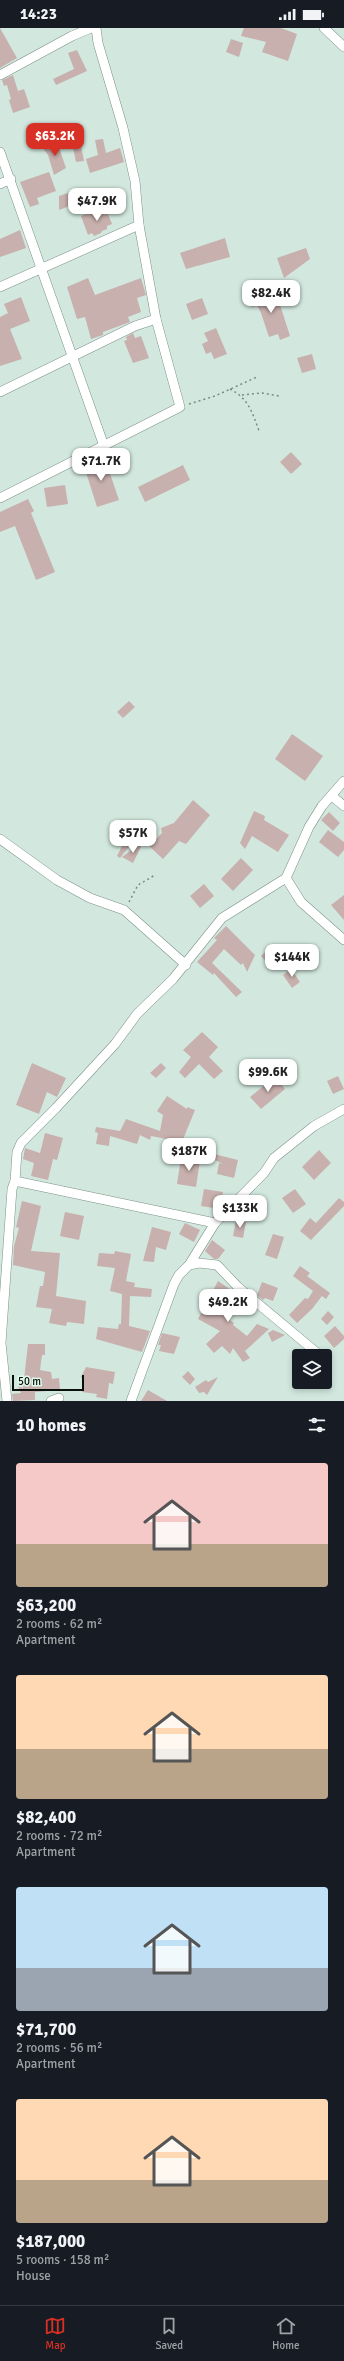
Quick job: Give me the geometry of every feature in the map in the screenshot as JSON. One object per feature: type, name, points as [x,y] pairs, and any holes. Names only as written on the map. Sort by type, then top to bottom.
[{"type":"street","points":[[0,75],[72,36],[91,28]]},
{"type":"street","points":[[0,498],[180,407],[156,319],[138,225],[135,181],[123,128],[98,43],[96,28]]},
{"type":"street","points":[[324,28],[344,47]]},
{"type":"street","points":[[0,152],[11,179],[41,270],[104,446]]},
{"type":"street","points":[[0,184],[11,179]]},
{"type":"street","points":[[0,287],[41,270],[138,225]]},
{"type":"street","points":[[0,392],[135,326],[156,319]]},
{"type":"street","points":[[7,1401],[0,1343],[3,1261],[12,1189],[15,1181],[15,1163],[20,1143],[56,1108],[115,1044],[137,1014],[186,965],[222,918],[286,878],[309,827],[322,806],[344,781]]},
{"type":"street","points":[[332,796],[344,806]]},
{"type":"street","points":[[0,839],[56,880],[90,898],[124,910],[186,965]]},
{"type":"street","points":[[286,878],[301,902],[344,940]]},
{"type":"street","points":[[131,1401],[145,1368],[167,1298],[179,1275],[189,1265],[215,1223],[246,1189],[264,1173],[274,1158],[314,1126],[344,1110]]},
{"type":"street","points":[[15,1181],[215,1223]]},
{"type":"street","points":[[189,1265],[199,1262],[217,1265],[238,1287],[312,1349]]},
{"type":"path","points":[[180,407],[215,396],[257,376]]},
{"type":"path","points":[[230,389],[242,395],[252,411],[259,431]]},
{"type":"path","points":[[242,395],[262,393],[279,396]]},
{"type":"path","points":[[124,910],[138,885],[155,874]]},
{"type":"building","points":[[0,28],[17,58],[0,68]]},
{"type":"building","points":[[244,28],[281,28],[297,34],[288,61],[262,52],[266,42],[241,36]]},
{"type":"building","points":[[231,39],[243,43],[239,57],[226,52]]},
{"type":"building","points":[[77,50],[87,71],[56,85],[53,79],[74,69],[68,53]]},
{"type":"building","points":[[13,75],[18,91],[24,89],[30,107],[13,113],[7,85],[4,86],[2,80]]},
{"type":"building","points":[[78,131],[84,161],[76,162],[70,133]]},
{"type":"building","points":[[56,139],[66,168],[54,175],[48,155],[42,147]]},
{"type":"building","points":[[103,139],[106,153],[120,148],[124,162],[90,173],[86,159],[98,155],[95,140]]},
{"type":"building","points":[[49,172],[56,191],[37,198],[39,204],[30,207],[20,182]]},
{"type":"building","points":[[68,193],[72,205],[59,210],[59,196]]},
{"type":"building","points":[[105,207],[112,224],[107,226],[107,229],[101,233],[94,236],[92,233],[88,235],[81,216]]},
{"type":"building","points":[[20,230],[26,248],[0,257],[0,239]]},
{"type":"building","points":[[225,238],[230,257],[186,269],[180,253]]},
{"type":"building","points":[[306,248],[310,259],[284,278],[277,258]]},
{"type":"building","points":[[88,278],[95,295],[141,278],[146,295],[137,298],[141,312],[128,317],[130,322],[103,332],[103,335],[91,339],[85,317],[77,319],[67,287]]},
{"type":"building","points":[[275,289],[290,336],[280,340],[278,334],[269,337],[257,305],[252,307],[249,298]]},
{"type":"building","points":[[21,297],[30,321],[10,329],[22,359],[0,366],[0,317],[8,313],[4,304]]},
{"type":"building","points":[[202,298],[208,314],[192,320],[186,304]]},
{"type":"building","points":[[216,328],[227,354],[214,359],[211,352],[206,354],[202,344],[208,341],[204,333]]},
{"type":"building","points":[[133,333],[135,338],[141,336],[149,358],[133,363],[124,341],[127,340],[126,337]]},
{"type":"building","points":[[312,354],[316,369],[302,373],[297,358]]},
{"type":"building","points":[[291,452],[302,464],[291,474],[280,462]]},
{"type":"building","points":[[104,456],[119,500],[97,507],[83,463]]},
{"type":"building","points":[[183,465],[190,480],[145,502],[138,487]]},
{"type":"building","points":[[65,485],[68,504],[47,507],[44,488]]},
{"type":"building","points":[[28,499],[34,511],[31,513],[55,572],[36,580],[15,526],[0,532],[0,512]]},
{"type":"building","points":[[129,701],[135,707],[123,718],[117,712]]},
{"type":"building","points":[[292,734],[323,756],[305,781],[275,759]]},
{"type":"building","points":[[193,800],[210,815],[186,844],[179,841],[163,859],[149,846],[162,833],[161,828],[174,823]]},
{"type":"building","points":[[254,811],[265,816],[264,820],[289,835],[278,852],[252,836],[245,849],[240,843]]},
{"type":"building","points":[[329,812],[340,823],[333,831],[321,820]]},
{"type":"building","points":[[130,830],[138,835],[120,858],[117,856]]},
{"type":"building","points":[[328,830],[344,842],[344,850],[338,857],[319,842]]},
{"type":"building","points":[[144,841],[133,863],[122,857]]},
{"type":"building","points":[[241,858],[253,870],[233,891],[221,879]]},
{"type":"building","points":[[204,884],[214,896],[200,908],[190,896]]},
{"type":"building","points":[[344,895],[344,920],[331,905]]},
{"type":"building","points":[[226,926],[255,955],[247,972],[243,963],[241,965],[224,949],[212,963],[242,992],[236,997],[214,973],[213,975],[197,962],[217,940],[214,938]]},
{"type":"building","points":[[273,945],[282,956],[270,966],[261,956]]},
{"type":"building","points":[[291,969],[300,982],[292,988],[283,975]]},
{"type":"building","points":[[202,1032],[218,1047],[209,1057],[223,1071],[214,1079],[199,1064],[185,1078],[179,1072],[191,1057],[183,1050]]},
{"type":"building","points":[[32,1063],[66,1078],[57,1097],[47,1092],[39,1114],[16,1105]]},
{"type":"building","points":[[161,1063],[166,1068],[156,1078],[150,1073]]},
{"type":"building","points":[[338,1076],[344,1089],[333,1094],[327,1081]]},
{"type":"building","points":[[275,1077],[285,1089],[261,1109],[250,1097]]},
{"type":"building","points":[[167,1096],[187,1109],[187,1107],[195,1110],[182,1142],[172,1138],[172,1140],[151,1136],[150,1140],[140,1135],[137,1144],[110,1136],[109,1146],[96,1144],[98,1133],[95,1132],[96,1127],[120,1131],[126,1119],[160,1131],[163,1115],[157,1111]]},
{"type":"building","points":[[45,1133],[63,1138],[57,1160],[53,1159],[48,1180],[31,1176],[34,1163],[23,1159],[25,1148],[40,1153]]},
{"type":"building","points":[[319,1150],[331,1163],[314,1180],[302,1167]]},
{"type":"building","points":[[210,1153],[238,1160],[234,1178],[217,1174],[219,1163],[223,1164],[209,1157]]},
{"type":"building","points":[[181,1158],[200,1160],[196,1187],[177,1184]]},
{"type":"building","points":[[204,1189],[223,1192],[220,1209],[201,1206]]},
{"type":"building","points":[[295,1189],[306,1204],[293,1213],[282,1198]]},
{"type":"building","points":[[339,1198],[344,1202],[344,1206],[311,1240],[300,1231],[310,1218],[316,1223]]},
{"type":"building","points":[[22,1201],[41,1206],[31,1251],[60,1253],[56,1296],[86,1301],[84,1324],[67,1322],[66,1326],[49,1323],[52,1309],[36,1307],[40,1286],[43,1286],[45,1272],[13,1265],[14,1246],[19,1228],[16,1227]]},
{"type":"building","points":[[65,1212],[84,1216],[79,1240],[60,1236]]},
{"type":"building","points":[[236,1220],[246,1222],[243,1238],[233,1236]]},
{"type":"building","points":[[185,1223],[200,1230],[194,1242],[179,1234]]},
{"type":"building","points":[[152,1227],[171,1232],[166,1250],[156,1247],[154,1262],[143,1261]]},
{"type":"building","points":[[273,1234],[284,1237],[277,1259],[265,1255]]},
{"type":"building","points":[[212,1240],[225,1250],[218,1259],[214,1259],[205,1251]]},
{"type":"building","points":[[115,1251],[131,1254],[126,1281],[135,1283],[134,1287],[152,1289],[151,1297],[130,1296],[129,1326],[150,1331],[142,1352],[96,1339],[98,1327],[118,1329],[119,1324],[121,1324],[122,1294],[110,1291],[115,1268],[97,1266],[99,1253],[114,1254]]},
{"type":"building","points":[[300,1266],[310,1273],[307,1276],[330,1293],[326,1299],[322,1296],[312,1309],[297,1323],[289,1315],[305,1298],[308,1299],[313,1291],[293,1276]]},
{"type":"building","points":[[218,1281],[240,1296],[228,1319],[234,1323],[233,1325],[247,1336],[257,1324],[269,1329],[245,1351],[250,1358],[243,1362],[233,1348],[230,1354],[222,1346],[214,1353],[206,1344],[220,1331],[198,1319]]},
{"type":"building","points":[[262,1282],[278,1288],[273,1301],[265,1298],[263,1300],[257,1295]]},
{"type":"building","points":[[328,1311],[334,1317],[327,1325],[321,1319]]},
{"type":"building","points":[[335,1326],[344,1336],[344,1339],[334,1348],[324,1336]]},
{"type":"building","points":[[273,1330],[285,1335],[272,1342],[268,1333]]},
{"type":"building","points":[[162,1333],[180,1337],[174,1354],[159,1351],[161,1345],[158,1345]]},
{"type":"building","points":[[28,1344],[45,1344],[45,1355],[42,1355],[40,1370],[51,1372],[52,1379],[59,1378],[60,1390],[35,1392],[35,1400],[13,1401],[12,1394],[21,1393],[18,1386],[23,1388]]},
{"type":"building","points":[[86,1367],[115,1372],[113,1384],[109,1383],[107,1399],[96,1397],[97,1394],[82,1392],[84,1380],[81,1377]]},
{"type":"building","points":[[188,1371],[195,1379],[190,1385],[182,1377]]},
{"type":"building","points":[[218,1377],[207,1395],[204,1392],[199,1393],[195,1387],[206,1380],[208,1382]]},
{"type":"building","points":[[148,1390],[167,1401],[141,1401]]}]
